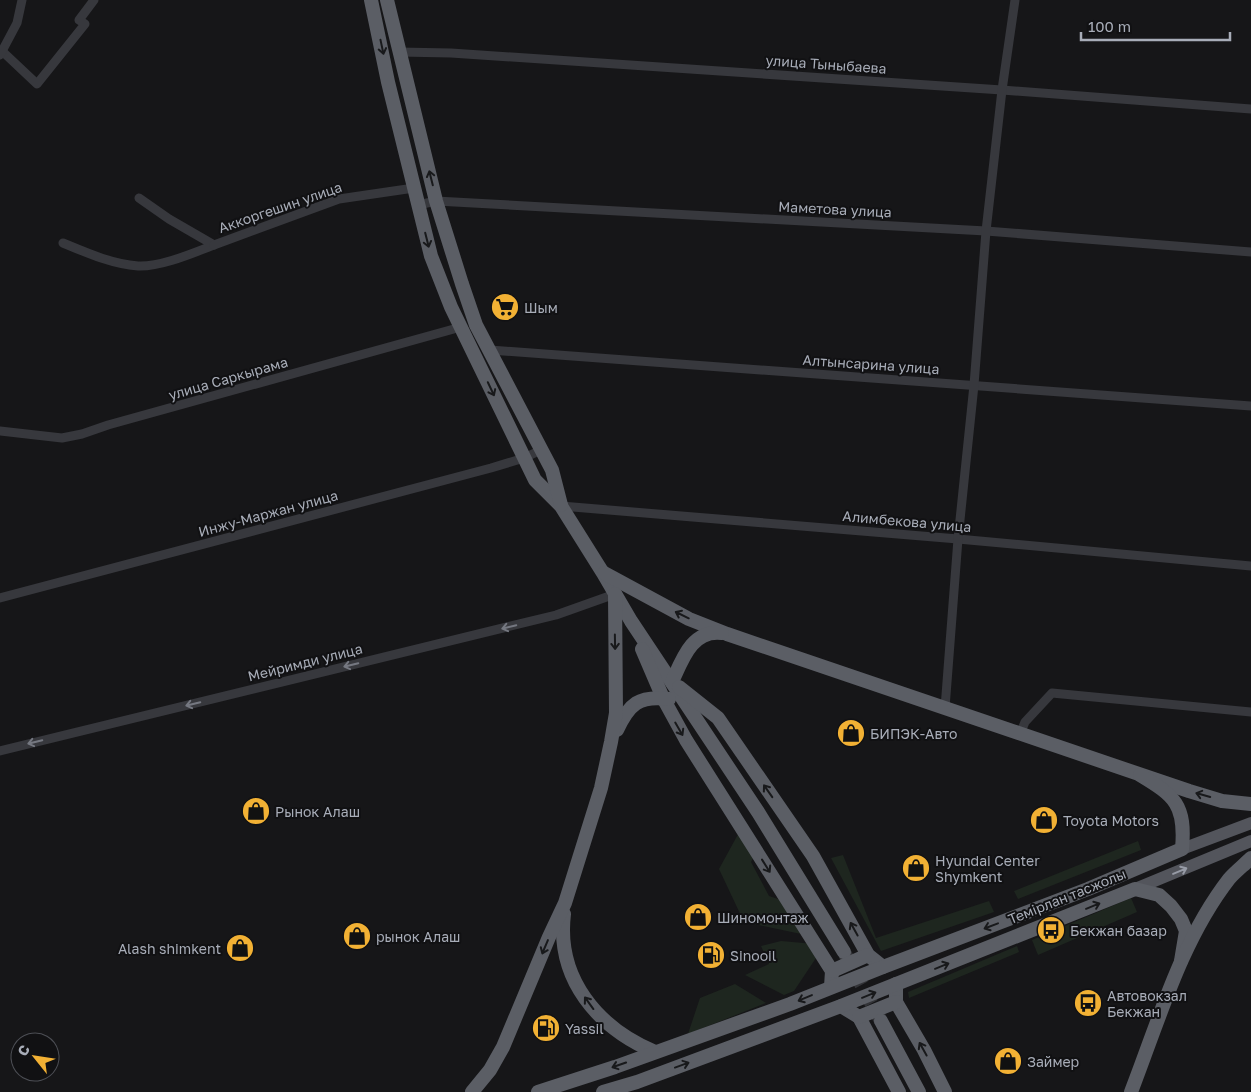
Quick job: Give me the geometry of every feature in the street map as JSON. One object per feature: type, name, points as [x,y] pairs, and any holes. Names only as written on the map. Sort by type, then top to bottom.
[{"type":"highway","points":[[370,0],[431,256],[461,327],[524,458],[535,480],[561,506],[614,594],[758,812],[844,952]]},
{"type":"highway","points":[[387,0],[436,201],[462,284],[476,324],[552,470],[561,506]]},
{"type":"highway","points":[[603,573],[680,614],[727,634],[1140,775],[1222,801],[1251,804]]},
{"type":"highway","points":[[472,1092],[490,1070],[503,1047],[549,936],[565,903],[601,788],[616,713],[614,594]]},
{"type":"highway","points":[[631,620],[663,698],[686,740],[832,971],[831,987]]},
{"type":"highway","points":[[672,682],[693,642],[703,635],[714,632],[727,634]]},
{"type":"highway","points":[[672,682],[718,718],[813,856],[868,955],[883,967]]},
{"type":"highway","points":[[611,742],[624,715],[632,705],[642,700],[663,698],[683,701]]},
{"type":"highway","points":[[1140,775],[1161,788],[1175,801],[1184,828],[1182,849]]},
{"type":"highway","name":"Темірлан тасжолы","points":[[538,1092],[790,1004],[1088,889],[1182,849]]},
{"type":"highway","points":[[1131,1092],[1181,961],[1212,903],[1230,878],[1251,858]]},
{"type":"highway","points":[[1134,889],[1158,895],[1171,906],[1181,919],[1186,931],[1181,961]]},
{"type":"highway","name":"Темірлан тасжолы","points":[[610,1091],[841,1006],[1134,889]]},
{"type":"highway","points":[[565,903],[562,930],[564,953],[574,979],[589,1004],[619,1034],[655,1052]]},
{"type":"highway","points":[[832,971],[868,955]]},
{"type":"highway","points":[[896,984],[896,1002],[924,1050],[945,1092]]},
{"type":"highway","points":[[859,1018],[896,1002]]},
{"type":"highway","points":[[841,1006],[859,1018],[899,1092]]},
{"type":"highway","points":[[881,1021],[919,1092]]},
{"type":"main road","name":"Темірлан тасжолы","points":[[1182,849],[1251,823]]},
{"type":"main road","name":"Темірлан тасжолы","points":[[1134,889],[1251,841]]},
{"type":"street","points":[[22,0],[17,23],[1,54],[37,84],[85,24],[79,20],[94,0]]},
{"type":"street","points":[[944,708],[958,539],[974,385],[986,231],[1002,90],[1015,0]]},
{"type":"street","name":"улица Тыныбаева","points":[[399,52],[451,53],[1002,90],[1251,109]]},
{"type":"street","name":"Аккоргешин улица","points":[[63,243],[113,261],[140,266],[172,260],[339,198],[414,188]]},
{"type":"street","points":[[138,198],[169,219],[214,245]]},
{"type":"street","name":"Маметова улица","points":[[418,205],[436,201],[986,231],[1251,252]]},
{"type":"street","name":"улица Саркырама","points":[[0,431],[62,438],[82,434],[126,420],[461,327]]},
{"type":"street","name":"Алтынсарина улица","points":[[490,350],[1251,406]]},
{"type":"street","name":"Инжу-Маржан улица","points":[[0,598],[524,458],[542,450]]},
{"type":"street","name":"Алимбекова улица","points":[[561,506],[958,539],[1251,566]]},
{"type":"street","name":"Мейримди улица","points":[[0,750],[556,615],[614,594]]},
{"type":"street","points":[[1020,734],[1025,722],[1052,693],[1251,712]]},
{"type":"shaded area","points":[[742,827],[756,852],[751,862],[769,896],[784,901],[806,935],[744,922],[719,869]]},
{"type":"shaded area","points":[[1138,841],[1141,850],[1018,899],[1014,891]]},
{"type":"shaded area","points":[[843,855],[876,938],[989,901],[994,912],[881,951],[831,858]]},
{"type":"shaded area","points":[[1131,898],[1137,912],[1038,955],[1032,940]]},
{"type":"shaded area","points":[[781,941],[814,944],[816,958],[794,991],[784,995],[745,975],[769,964],[761,946]]},
{"type":"shaded area","points":[[1017,946],[1019,952],[909,998],[908,992]]},
{"type":"shaded area","points":[[735,984],[766,1003],[688,1034],[700,998]]},
{"type":"tunnel","points":[[845,954],[881,1021]]},
{"type":"place","name":"Шым","points":[[505,307]]},
{"type":"place","name":"БИПЭК-Авто","points":[[851,733]]},
{"type":"place","name":"Рынок Алаш","points":[[256,811]]},
{"type":"place","name":"Toyota Motors","points":[[1044,820]]},
{"type":"place","name":"Hyundai Center Shymkent","points":[[916,868]]},
{"type":"place","name":"Шиномонтаж","points":[[698,917]]},
{"type":"place","name":"Бекжан базар","points":[[1051,930]]},
{"type":"place","name":"рынок Алаш","points":[[357,936]]},
{"type":"place","name":"Alash shimkent","points":[[240,948]]},
{"type":"place","name":"Sinooil","points":[[711,955]]},
{"type":"place","name":"Автовокзал Бекжан","points":[[1088,1003]]},
{"type":"place","name":"Yassil","points":[[546,1028]]},
{"type":"place","name":"Займер","points":[[1008,1061]]}]
